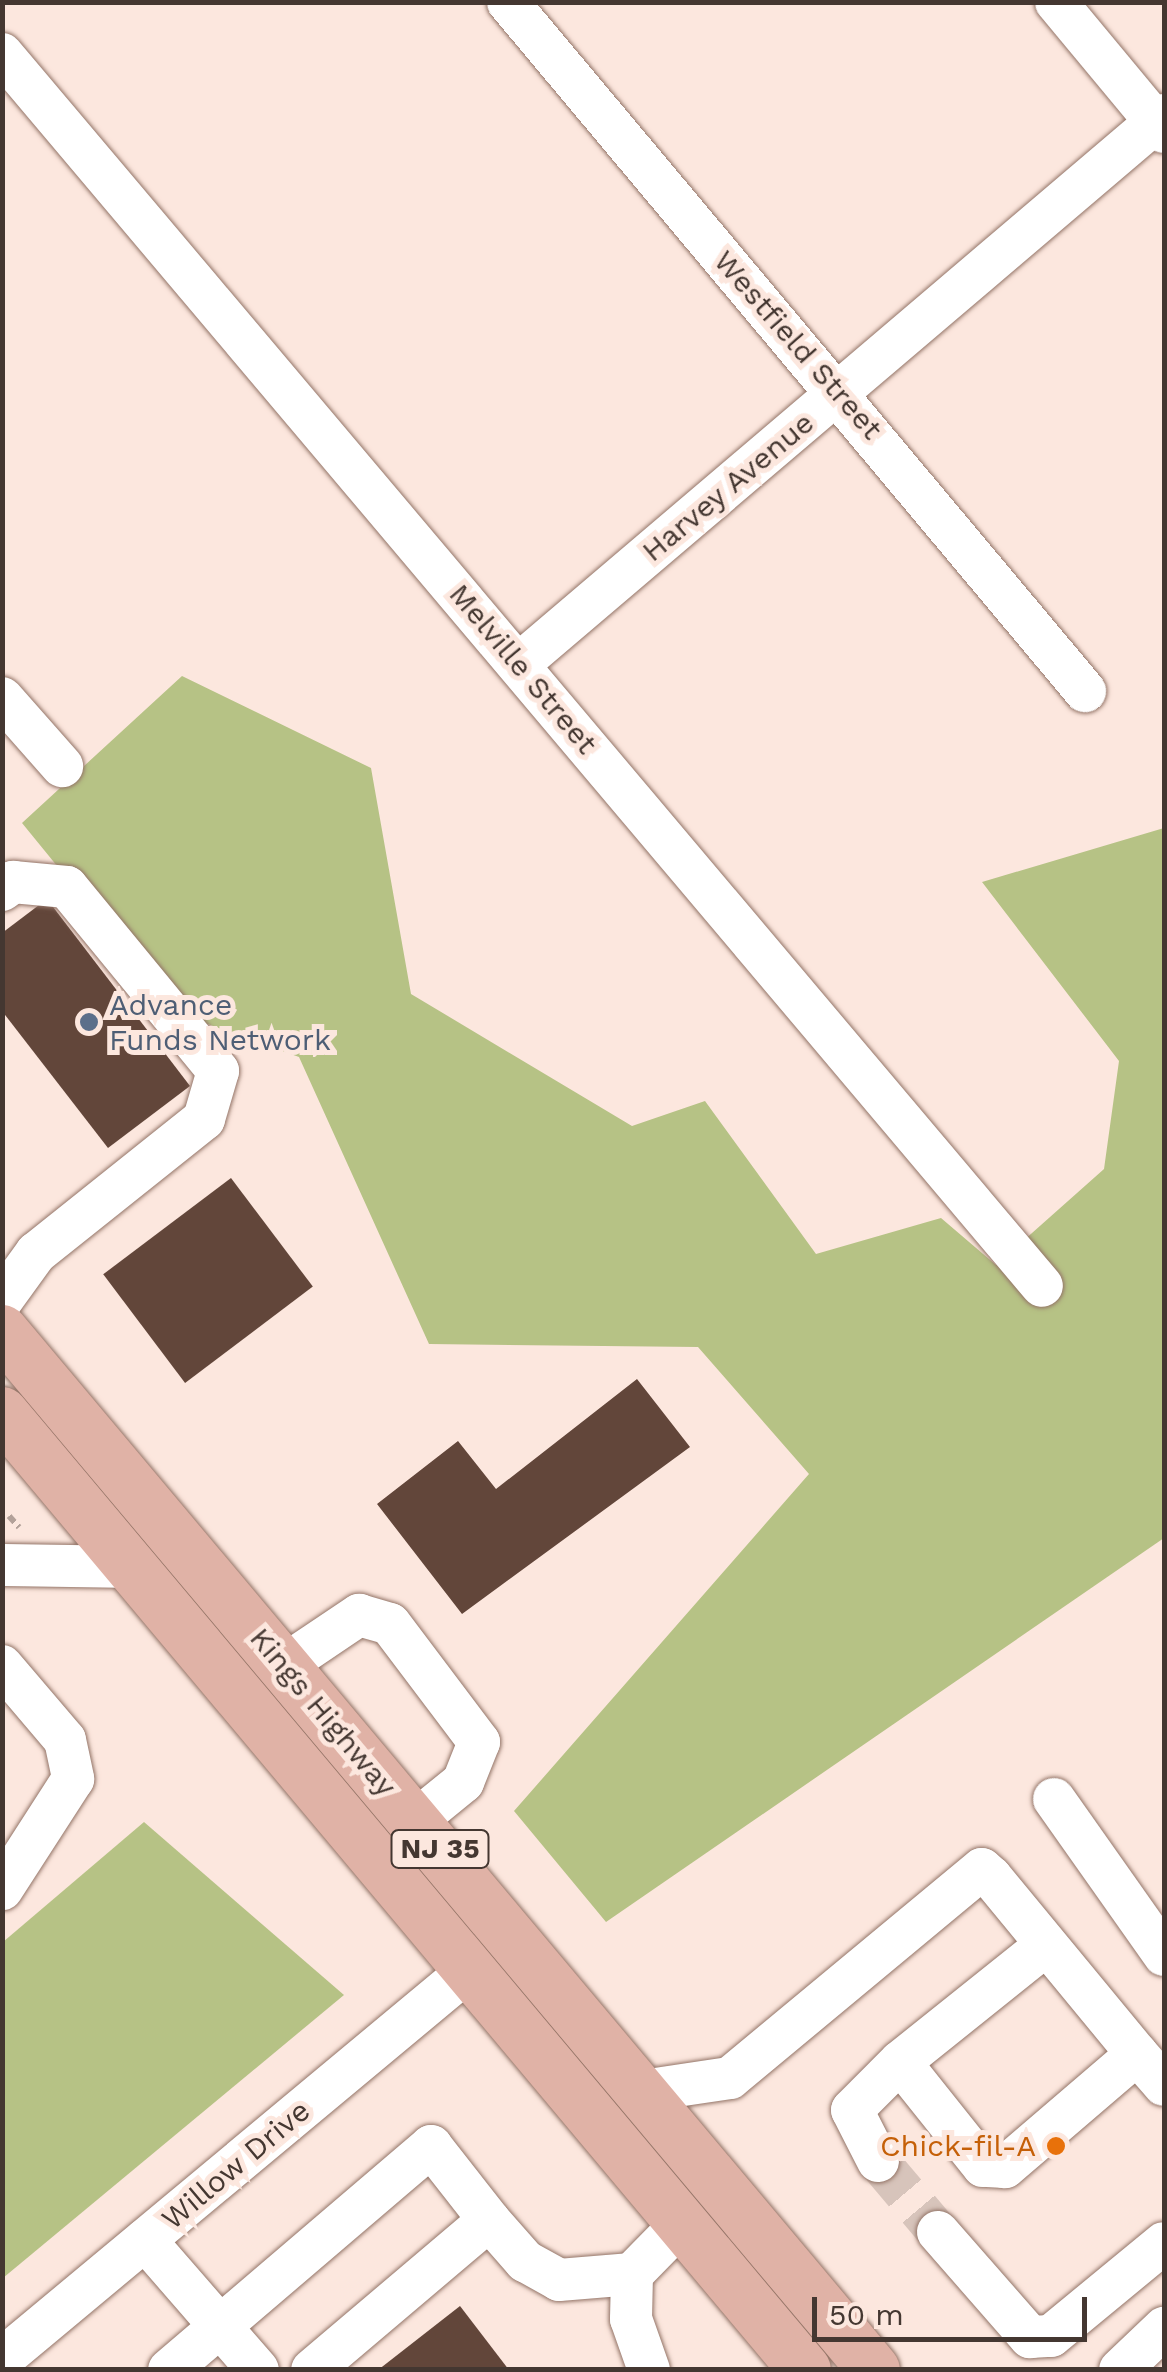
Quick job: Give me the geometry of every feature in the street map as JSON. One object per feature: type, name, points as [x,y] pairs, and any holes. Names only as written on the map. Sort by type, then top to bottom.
[{"type":"main road","name":"Kings Highway","points":[[2,1331],[874,2370]]},
{"type":"main road","name":"Kings Highway","points":[[4,1427],[132,1566],[805,2370]]},
{"type":"street","name":"Westfield Street","points":[[508,2],[840,392],[1084,691]]},
{"type":"street","points":[[1056,2],[1162,123]]},
{"type":"street","name":"Melville Street","points":[[2,54],[1042,1286]]},
{"type":"street","name":"Harvey Avenue","points":[[519,664],[1162,123]]},
{"type":"street","points":[[2,698],[62,766]]},
{"type":"street","points":[[2,890],[13,882],[66,887],[218,1071],[204,1119],[36,1252],[2,1300]]},
{"type":"street","points":[[2,1565],[132,1566]]},
{"type":"street","points":[[283,1666],[359,1615],[390,1624],[478,1742],[463,1782],[415,1822]]},
{"type":"street","points":[[2,1666],[65,1740],[74,1778],[10,1866]]},
{"type":"street","points":[[1054,1800],[1164,1955]]},
{"type":"street","points":[[642,2091],[730,2078],[982,1869],[1150,2069],[995,2170],[900,2062]]},
{"type":"street","points":[[878,2161],[852,2110],[900,2062],[1046,1945]]},
{"type":"street","name":"Willow Drive","points":[[2,2359],[469,1970]]},
{"type":"street","points":[[169,2370],[430,2146],[525,2261],[559,2280],[632,2274],[683,2222]]},
{"type":"street","points":[[312,2370],[489,2220]]},
{"type":"street","points":[[938,2232],[1030,2337],[1051,2336],[1164,2243]]},
{"type":"street","points":[[146,2240],[258,2370]]},
{"type":"street","points":[[632,2274],[632,2319],[649,2370]]},
{"type":"street","points":[[1131,2366],[1164,2328]]},
{"type":"green space","points":[[182,676],[371,768],[411,994],[632,1126],[705,1101],[816,1254],[941,1218],[996,1265],[1104,1169],[1119,1061],[982,882],[1164,828],[1164,1538],[606,1922],[514,1811],[809,1474],[698,1347],[429,1344],[299,1057],[177,1013],[22,823]]},
{"type":"green space","points":[[144,1822],[344,1995],[3,2278],[3,1942]]},
{"type":"building","points":[[47,899],[190,1086],[108,1148],[2,1011],[2,933]]},
{"type":"building","points":[[231,1178],[313,1287],[185,1383],[103,1274]]},
{"type":"building","points":[[637,1379],[690,1447],[462,1614],[377,1504],[458,1441],[496,1489]]},
{"type":"building","points":[[460,2306],[509,2370],[378,2370]]},
{"type":"tunnel","points":[[878,2161],[938,2232]]},
{"type":"place","name":"Advance Funds Network","points":[[89,1022]]},
{"type":"place","name":"Chick-fil-A","points":[[1056,2146]]}]
